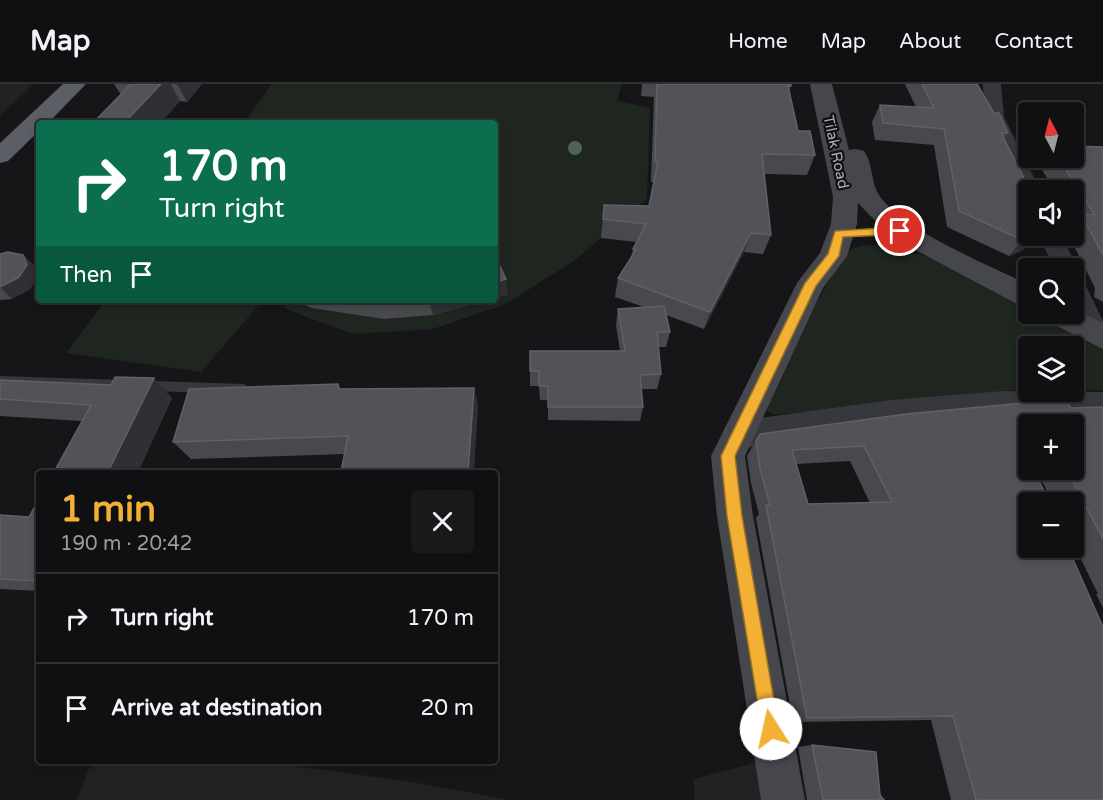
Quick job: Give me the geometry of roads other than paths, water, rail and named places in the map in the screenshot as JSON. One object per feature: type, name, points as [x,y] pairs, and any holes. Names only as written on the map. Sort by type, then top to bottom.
[{"type":"highway","points":[[0,133],[54,84]]},
{"type":"highway","points":[[38,120],[75,84]]},
{"type":"highway","points":[[0,156],[36,121]]},
{"type":"main road","name":"Tilak Road","points":[[783,800],[735,516],[728,456],[811,283],[833,256],[844,224],[846,198],[821,84]]},
{"type":"main road","name":"Tilak Road","points":[[839,84],[861,184],[871,202],[900,231],[1018,292]]},
{"type":"main road","points":[[839,234],[900,231]]},
{"type":"main road","points":[[1078,324],[1099,335]]},
{"type":"street","points":[[992,84],[994,117],[1024,180]]},
{"type":"street","points":[[1084,306],[1099,335]]},
{"type":"street","points":[[738,435],[891,414],[1004,404],[1103,405]]},
{"type":"lane","points":[[0,381],[260,389]]}]
